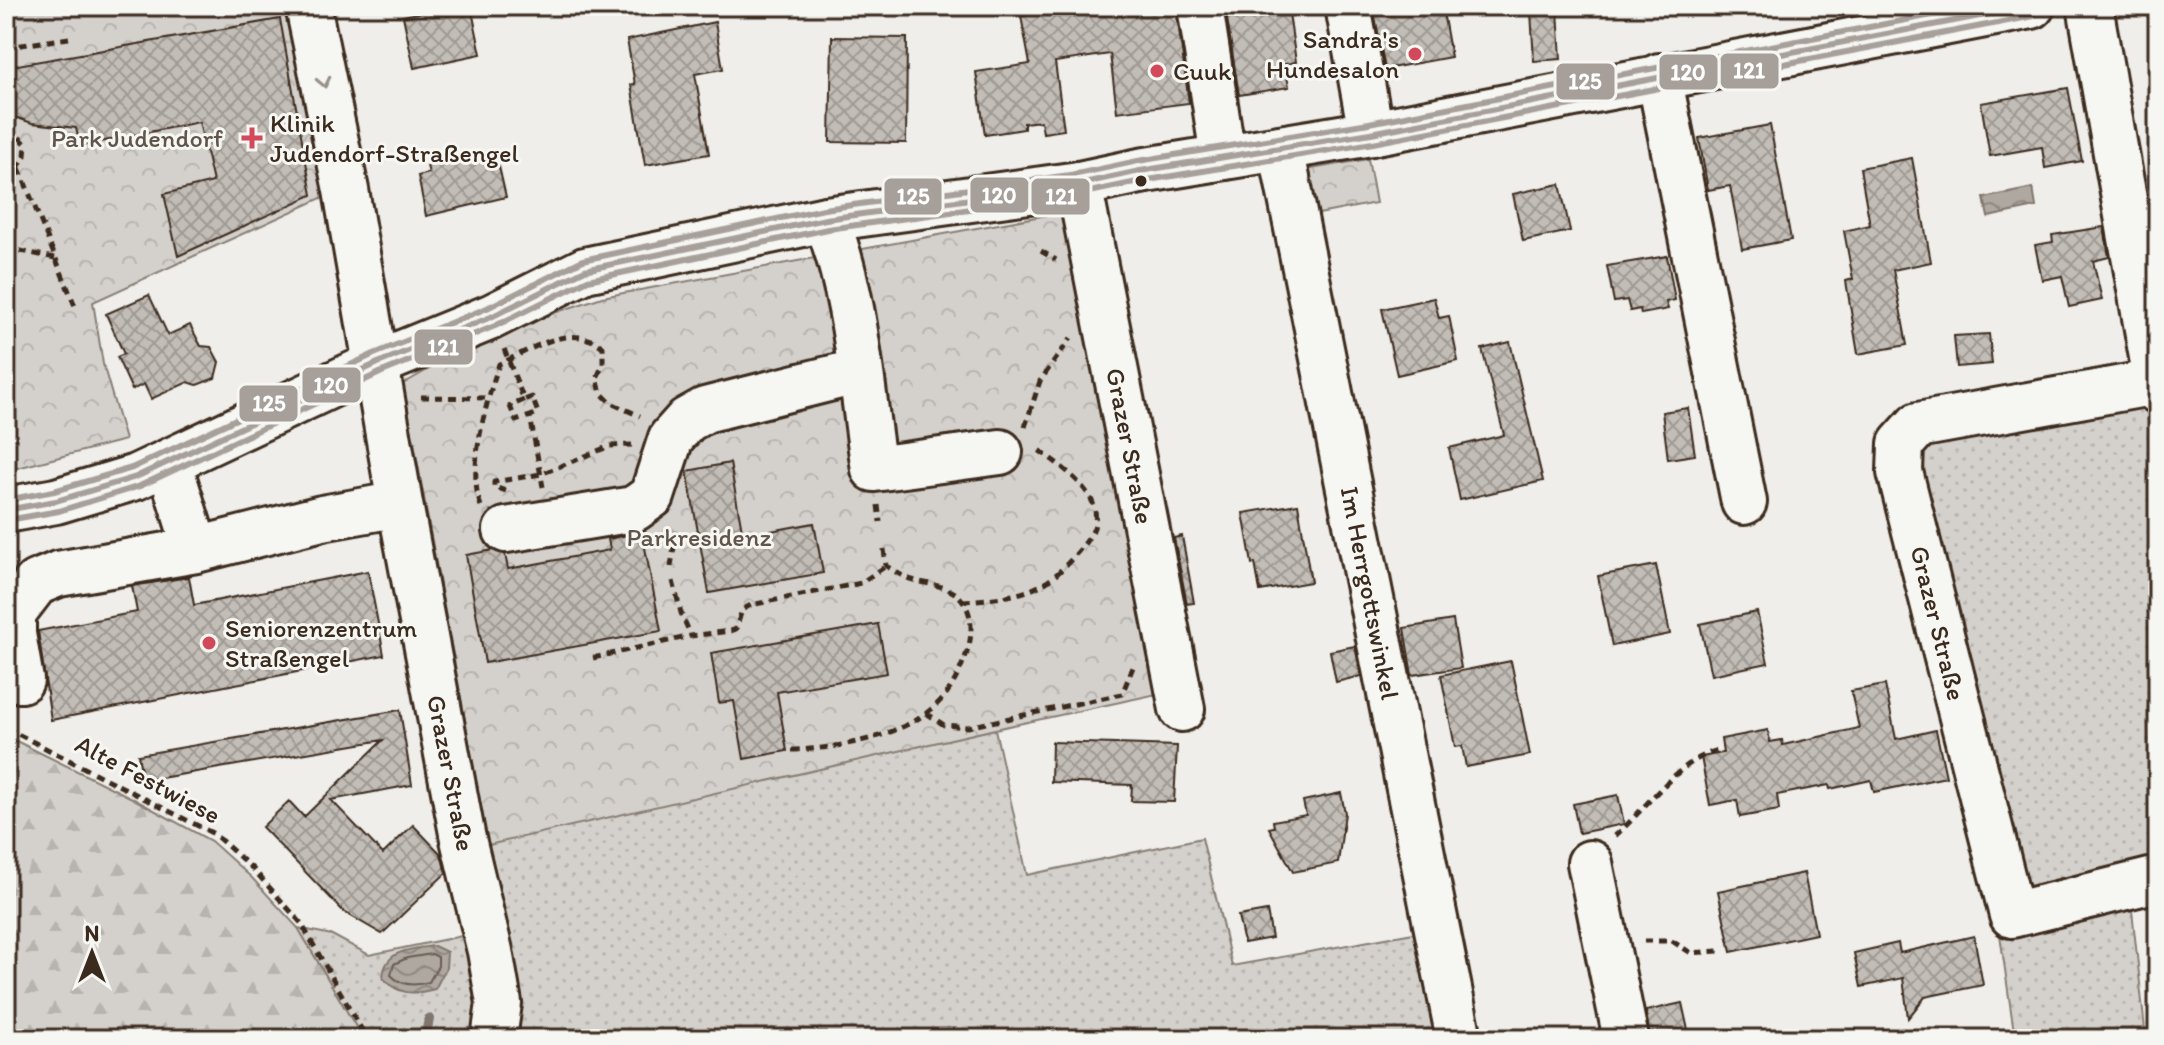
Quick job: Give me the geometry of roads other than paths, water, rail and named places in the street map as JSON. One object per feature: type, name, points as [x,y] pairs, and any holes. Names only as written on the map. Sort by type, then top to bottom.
[{"type":"street","name":"Grazer Straße","points":[[308,6],[463,839],[499,1003],[494,1039]]},
{"type":"street","points":[[1200,6],[1223,157]]},
{"type":"street","points":[[1348,6],[1371,133]]},
{"type":"street","points":[[6,510],[56,501],[136,477],[380,381],[491,317],[585,270],[826,219],[1079,184],[1371,133],[2032,6]]},
{"type":"street","name":"Grazer Straße","points":[[2090,6],[2157,387],[1918,425],[1901,444],[1900,472],[2012,915],[2158,879]]},
{"type":"street","points":[[1659,76],[1744,502]]},
{"type":"street","name":"Im Herrgottswinkel","points":[[1281,148],[1459,1039]]},
{"type":"street","name":"Grazer Straße","points":[[1079,184],[1182,709]]},
{"type":"street","points":[[826,219],[839,250],[874,469],[1018,442]]},
{"type":"street","points":[[512,510],[542,498],[634,509],[652,496],[673,440],[687,420],[705,410],[860,371]]},
{"type":"street","points":[[169,463],[196,550]]},
{"type":"street","points":[[21,680],[13,634],[13,613],[36,583],[58,574],[196,550],[322,518],[400,504]]},
{"type":"street","points":[[1590,863],[1626,1039]]},
{"type":"water","points":[[2033,188],[2036,207],[1988,217],[1984,198]]},
{"type":"water","points":[[434,946],[447,952],[446,968],[435,989],[406,992],[383,978],[388,961],[394,956],[408,950]]},
{"type":"waterway","points":[[425,1039],[429,1019]]},
{"type":"place","name":"Sandra's Hundesalon","points":[[1415,54]]},
{"type":"place","name":"Cuuk","points":[[1157,71]]},
{"type":"place","name":"Klinik Judendorf-Straßengel","points":[[252,138]]},
{"type":"place","name":"Seniorenzentrum Straßengel","points":[[209,643]]},
{"type":"park label","name":"Park Judendorf","points":[[137,138]]},
{"type":"park label","name":"Parkresidenz","points":[[699,537]]}]
